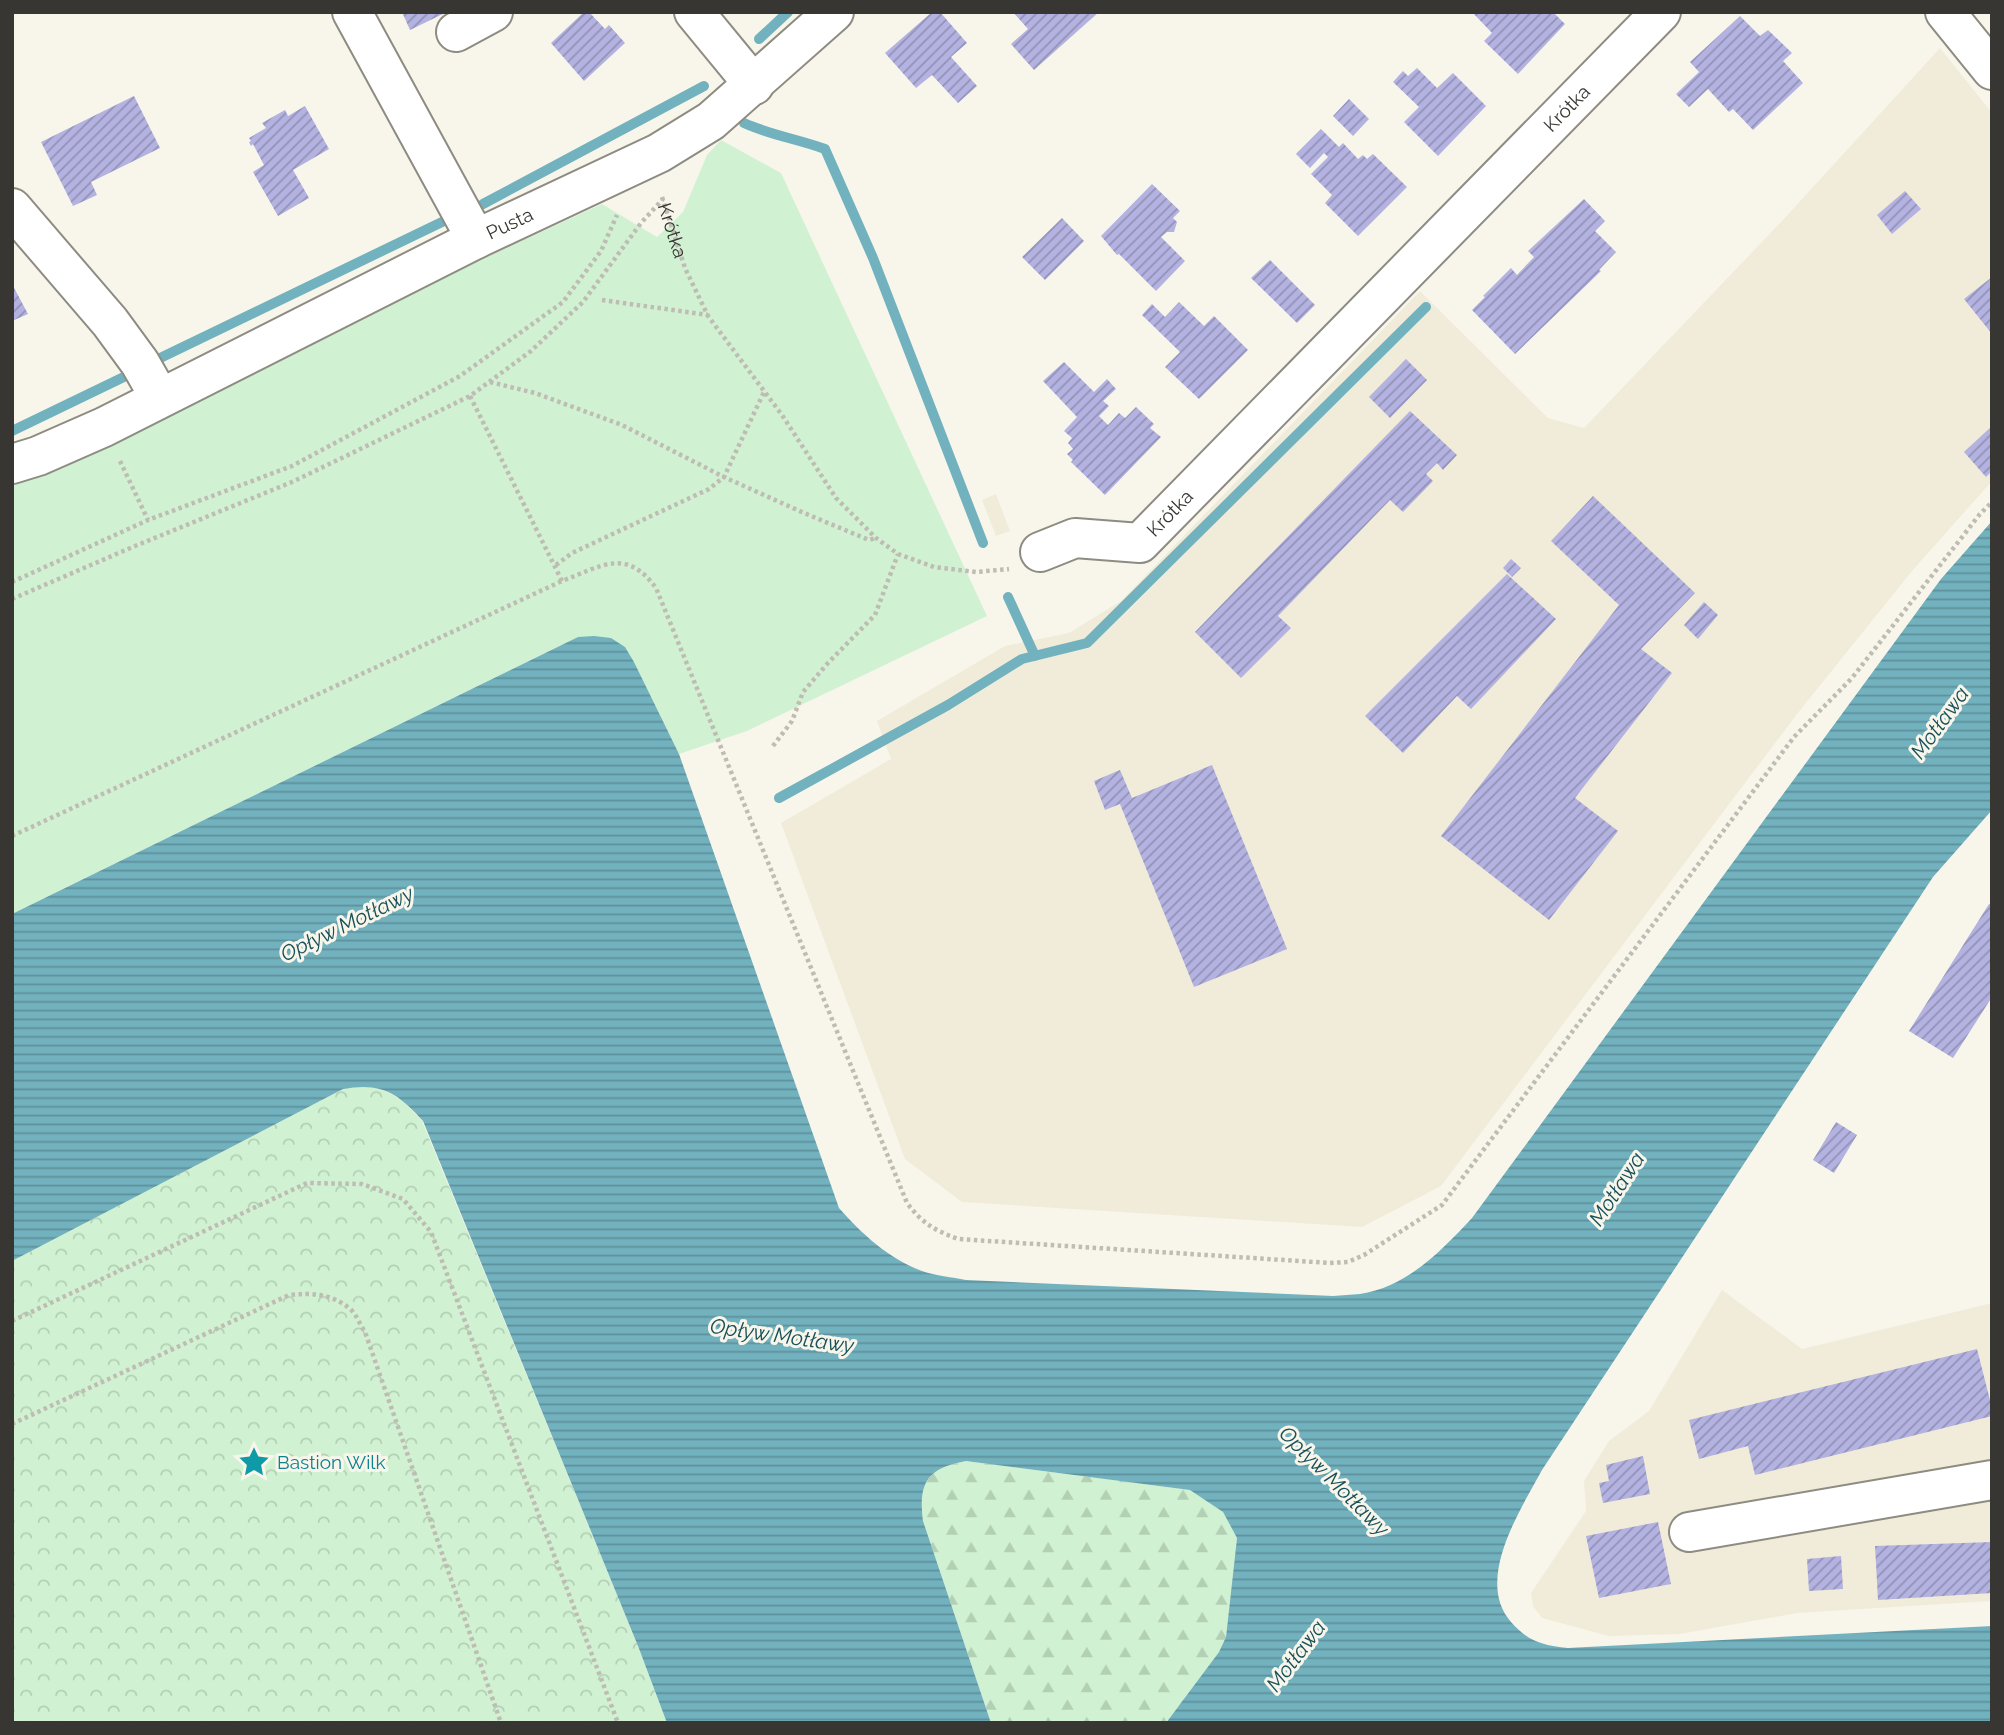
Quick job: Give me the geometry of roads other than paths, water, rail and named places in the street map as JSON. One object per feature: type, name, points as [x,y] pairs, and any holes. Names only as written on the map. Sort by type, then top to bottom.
[{"type":"street","points":[[352,12],[476,239]]},
{"type":"street","points":[[456,32],[493,12]]},
{"type":"street","points":[[694,12],[754,85]]},
{"type":"street","name":"Pusta","points":[[12,464],[104,427],[476,239],[657,167],[754,85],[834,12]]},
{"type":"street","name":"Krótka","points":[[1040,552],[1075,538],[1140,543],[1661,12]]},
{"type":"street","points":[[1945,12],[1992,70]]},
{"type":"street","points":[[12,208],[110,322],[140,363],[160,398]]},
{"type":"street","points":[[1689,1532],[1992,1480]]},
{"type":"water","points":[[1992,521],[1992,810],[1933,877],[1542,1470],[1513,1524],[1499,1566],[1497,1586],[1501,1605],[1518,1629],[1536,1641],[1568,1648],[1992,1626],[1992,1723],[1166,1723],[1219,1652],[1226,1637],[1237,1538],[1223,1512],[1190,1490],[966,1461],[943,1468],[928,1479],[922,1496],[923,1521],[991,1723],[667,1723],[423,1121],[397,1097],[368,1087],[343,1089],[12,1261],[12,914],[578,637],[594,636],[611,638],[625,647],[679,754],[839,1208],[877,1245],[922,1271],[966,1280],[1333,1296],[1377,1290],[1408,1276],[1422,1266],[1472,1218],[1941,579]]},
{"type":"waterway","points":[[759,39],[788,12]]},
{"type":"waterway","points":[[483,204],[704,86]]},
{"type":"waterway","points":[[744,123],[825,149],[873,258],[983,543]]},
{"type":"waterway","points":[[156,360],[442,222]]},
{"type":"waterway","points":[[779,798],[948,705],[1022,659],[1087,643],[1426,307]]},
{"type":"waterway","points":[[12,431],[130,374]]},
{"type":"waterway","points":[[1008,597],[1035,656]]},
{"type":"place","name":"Bastion Wilk","points":[[254,1462]]},
{"type":"water label","name":"Motława","points":[[1940,723]]},
{"type":"water label","name":"Opływ Motławy","points":[[347,924]]},
{"type":"water label","name":"Motława","points":[[1617,1189]]},
{"type":"water label","name":"Opływ Motławy","points":[[782,1336]]},
{"type":"water label","name":"Opływ Motławy","points":[[1334,1481]]},
{"type":"water label","name":"Motława","points":[[1296,1656]]}]
